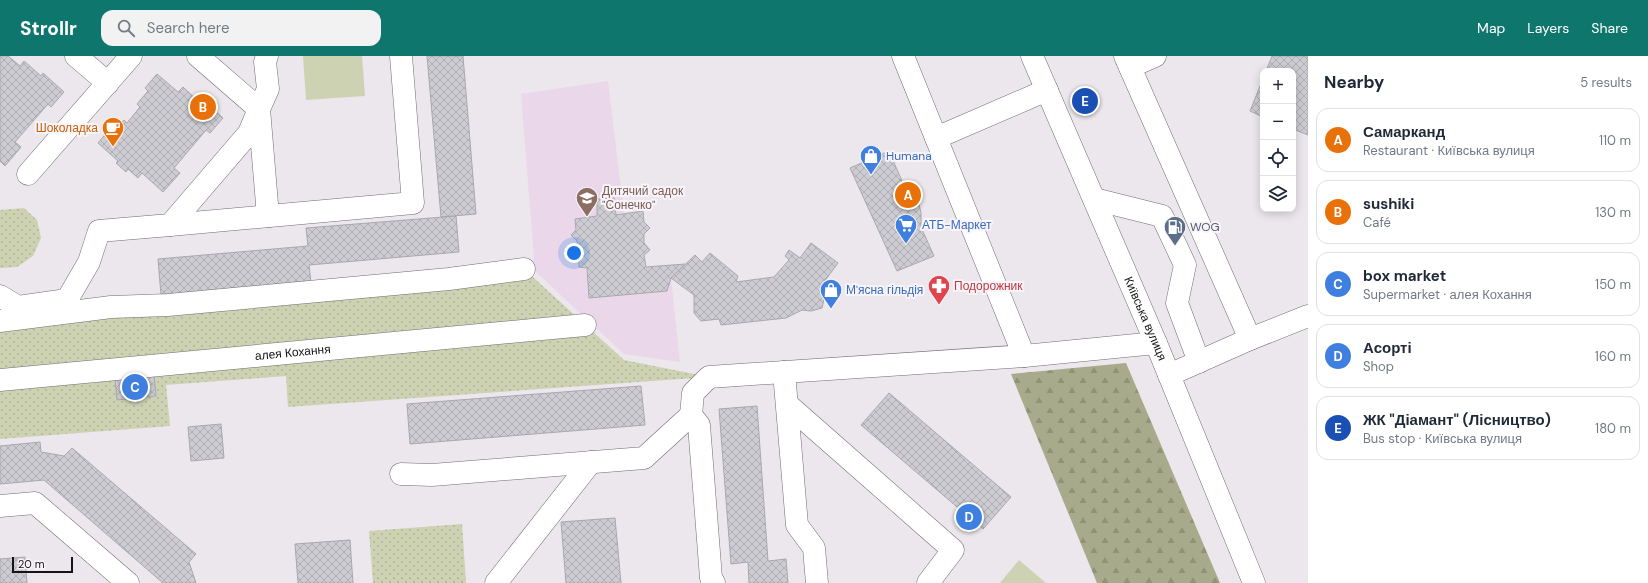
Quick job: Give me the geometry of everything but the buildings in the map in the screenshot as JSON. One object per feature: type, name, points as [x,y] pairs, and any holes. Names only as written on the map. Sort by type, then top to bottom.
[{"type":"street","points":[[76,56],[108,83]]},
{"type":"street","points":[[28,174],[131,56]]},
{"type":"street","points":[[198,56],[259,109],[268,216]]},
{"type":"street","points":[[170,225],[249,133],[268,89],[265,62],[267,56]]},
{"type":"street","points":[[0,296],[18,307],[67,300],[89,262],[99,231],[413,203],[401,56]]},
{"type":"street","points":[[903,56],[1024,356]]},
{"type":"street","name":"Київська вулиця","points":[[1032,56],[1156,343],[1254,583]]},
{"type":"street","points":[[1155,56],[1128,62],[1250,339]]},
{"type":"street","points":[[936,138],[1047,90]]},
{"type":"street","points":[[1094,199],[1162,216],[1185,265],[1177,302],[1200,362]]},
{"type":"street","points":[[0,321],[111,307],[168,305],[449,279],[524,269]]},
{"type":"street","points":[[1169,376],[1250,339],[1308,316]]},
{"type":"street","name":"алея Кохання","points":[[0,380],[585,325]]},
{"type":"street","points":[[714,583],[711,578],[699,425],[692,415],[693,393],[709,377],[1024,356],[1156,343]]},
{"type":"street","points":[[784,372],[797,525],[814,548],[817,583]]},
{"type":"street","points":[[788,406],[953,550],[928,583]]},
{"type":"street","points":[[402,474],[432,475],[644,458],[692,415]]},
{"type":"street","points":[[496,583],[591,462]]},
{"type":"street","points":[[0,506],[35,503],[128,583]]},
{"type":"shaded area","name":"Дитячий садок \"Сонечко\"","points":[[608,81],[624,214],[644,222],[650,228],[644,234],[644,243],[650,250],[644,255],[646,267],[685,264],[671,278],[680,362],[624,354],[535,271],[521,94]]},
{"type":"green space","points":[[303,56],[362,56],[365,96],[306,100]]},
{"type":"green space","points":[[24,208],[37,220],[41,238],[33,256],[17,267],[0,268],[0,210]]},
{"type":"green space","points":[[524,269],[624,360],[709,377],[288,407],[286,376],[166,385],[170,426],[0,439],[0,321]]},
{"type":"green space","points":[[1126,363],[1220,583],[1097,583],[1011,374]]},
{"type":"green space","points":[[462,524],[466,583],[373,583],[369,531]]},
{"type":"green space","points":[[1019,560],[1046,583],[1000,583]]},
{"type":"place","name":"ЖК \"Діамант\" (Лісництво)","points":[[1085,101]]},
{"type":"place","name":"sushiki","points":[[203,107]]},
{"type":"place","name":"Шоколадка","points":[[113,148]]},
{"type":"place","name":"Humana","points":[[871,176]]},
{"type":"place","name":"Самарканд","points":[[908,195]]},
{"type":"place","name":"Дитячий садок \"Сонечко\"","points":[[587,218]]},
{"type":"place","name":"АТБ-Маркет","points":[[906,244]]},
{"type":"place","name":"WOG","points":[[1175,246]]},
{"type":"place","name":"Подорожник","points":[[939,306]]},
{"type":"place","name":"М'ясна гільдія","points":[[831,310]]},
{"type":"place","name":"box market","points":[[135,387]]},
{"type":"place","name":"Асорті","points":[[969,517]]}]
